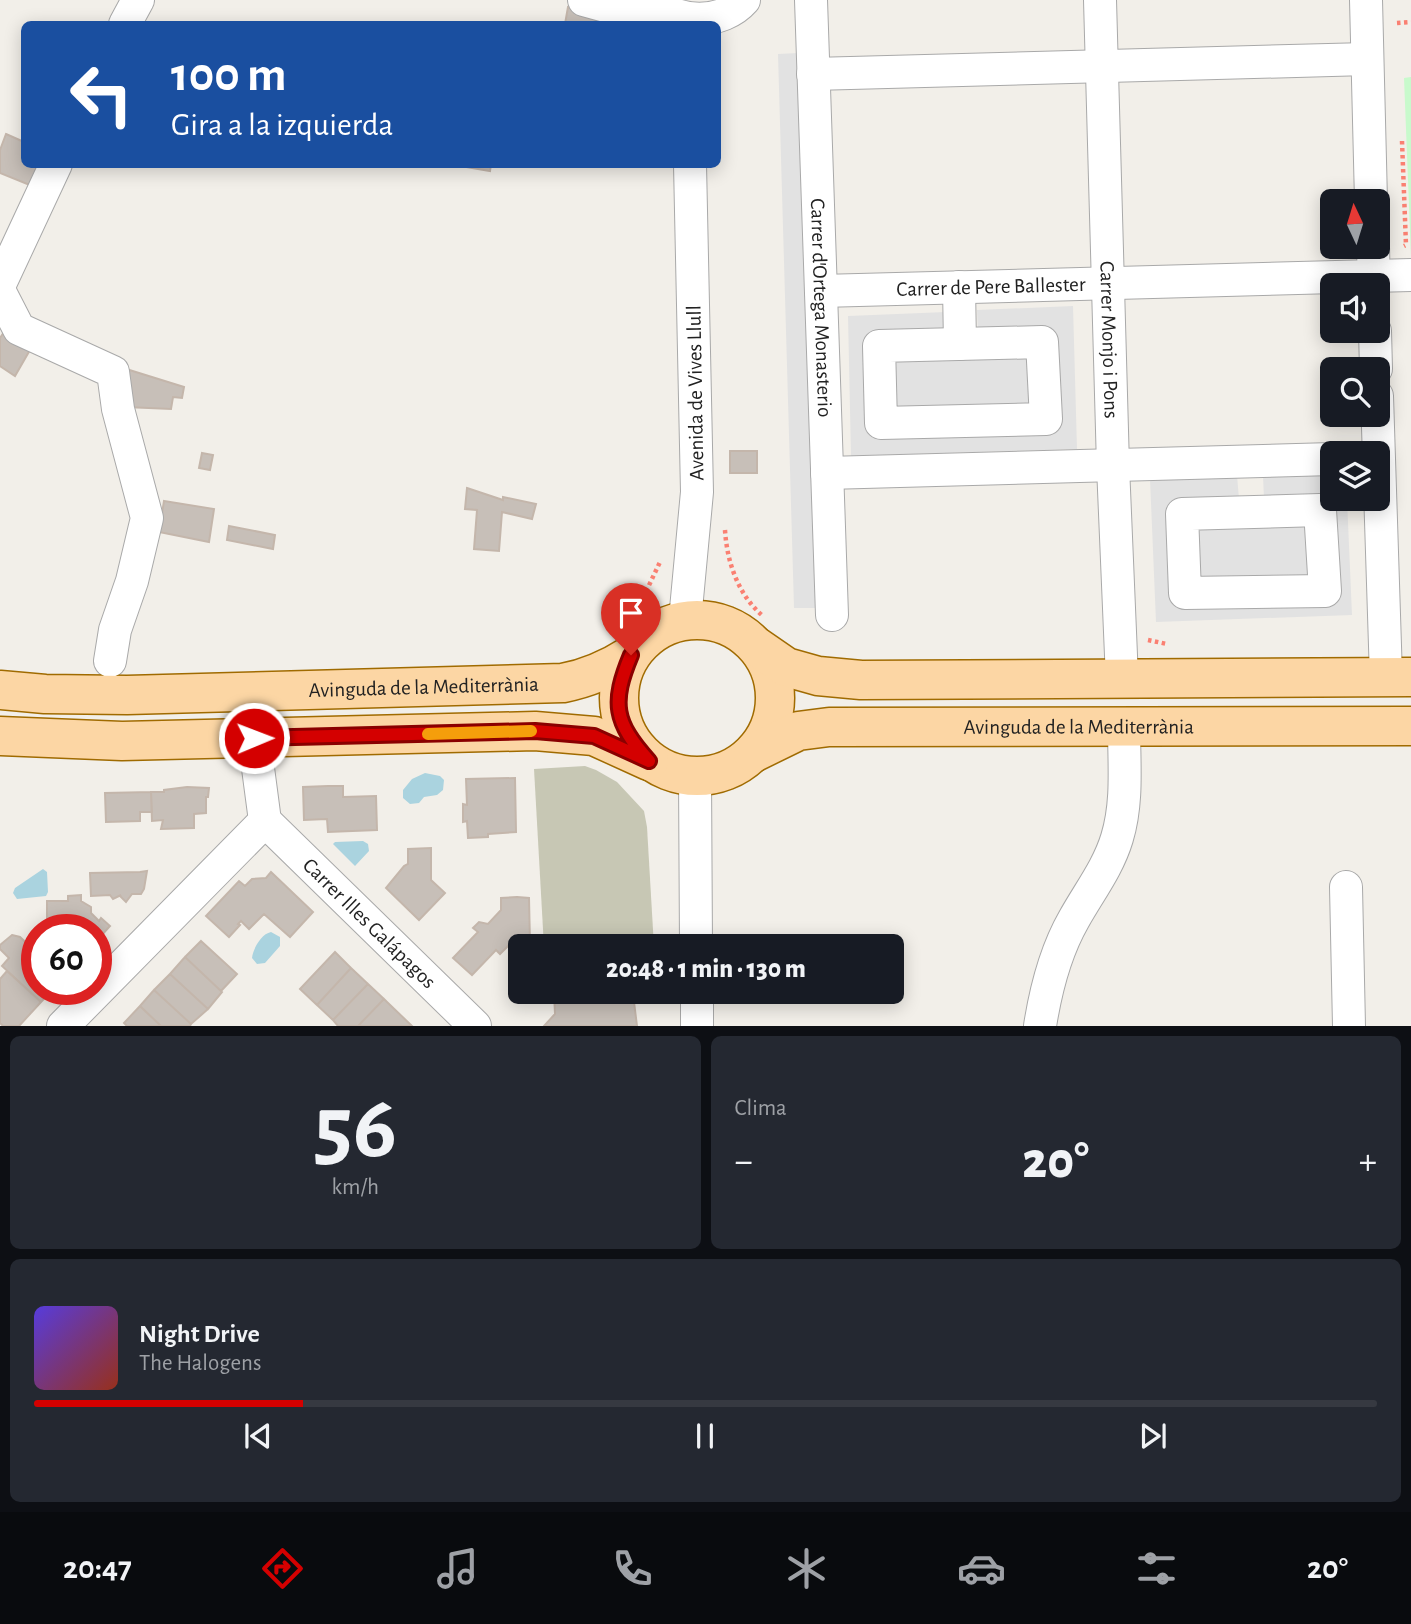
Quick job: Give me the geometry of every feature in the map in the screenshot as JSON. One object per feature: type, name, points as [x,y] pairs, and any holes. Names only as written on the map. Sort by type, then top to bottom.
[{"type":"main road","points":[[649,761],[629,739],[619,711],[620,682],[631,655],[641,642],[654,632],[685,620],[716,622],[738,632],[786,667],[836,678],[1399,677]]},
{"type":"main road","points":[[0,736],[65,740],[535,731],[594,736],[671,772],[695,776],[711,775],[726,771],[753,753],[771,726],[776,693],[773,676],[757,647]]},
{"type":"main road","name":"Avinguda de la Mediterrània","points":[[0,690],[45,694],[127,695],[563,683],[611,668],[631,655]]},
{"type":"main road","name":"Avinguda de la Mediterrània","points":[[753,753],[798,731],[829,727],[1411,726]]},
{"type":"street","points":[[127,21],[138,0]]},
{"type":"street","points":[[584,0],[624,11],[657,3],[689,21]]},
{"type":"street","points":[[697,21],[709,19],[738,6],[744,0]]},
{"type":"street","name":"Carrer d'Ortega Monasterio","points":[[811,0],[832,615]]},
{"type":"street","name":"Carrer Monjo i Pons","points":[[1100,0],[1113,466],[1122,678]]},
{"type":"street","points":[[1366,0],[1371,189]]},
{"type":"street","points":[[813,74],[1367,60]]},
{"type":"street","points":[[0,284],[54,168]]},
{"type":"street","name":"Avenida de Vives Llull","points":[[685,620],[697,492],[690,168]]},
{"type":"street","name":"Carrer de Pere Ballester","points":[[821,291],[1109,283],[1373,269],[1411,275]]},
{"type":"street","points":[[959,287],[960,344]]},
{"type":"street","points":[[0,292],[19,329],[113,372],[118,410],[147,518],[132,581],[115,630],[110,661]]},
{"type":"street","points":[[1042,342],[1046,419],[881,423],[878,346],[960,344],[1042,342]]},
{"type":"street","points":[[827,473],[1320,460]]},
{"type":"street","points":[[1248,463],[1250,512]]},
{"type":"street","points":[[1320,510],[1325,591],[1185,593],[1182,514],[1250,512],[1320,510]]},
{"type":"street","points":[[1383,511],[1399,677]]},
{"type":"street","points":[[1040,1026],[1052,966],[1116,839],[1124,800],[1124,726]]},
{"type":"street","points":[[63,1026],[265,821],[254,738]]},
{"type":"street","points":[[0,752],[24,751],[65,740]]},
{"type":"street","points":[[695,776],[696,934]]},
{"type":"street","name":"Carrer Illes Galápagos","points":[[265,821],[475,1026]]},
{"type":"street","points":[[1346,887],[1349,1026]]},
{"type":"street","points":[[696,1004],[697,1026]]},
{"type":"path","points":[[1397,23],[1411,22]]},
{"type":"shaded area","points":[[798,53],[817,608],[794,608],[778,54]]},
{"type":"shaded area","points":[[1073,306],[1077,449],[851,456],[848,316],[946,312],[946,335],[870,336],[873,434],[1054,431],[1050,332],[978,333],[977,310]]},
{"type":"shaded area","points":[[1033,354],[1035,406],[892,410],[889,359]]},
{"type":"shaded area","points":[[1237,475],[1239,499],[1172,501],[1175,602],[1332,597],[1329,511],[1348,511],[1352,615],[1156,622],[1150,479]]},
{"type":"shaded area","points":[[1320,475],[1320,497],[1264,499],[1263,476]]},
{"type":"shaded area","points":[[1307,521],[1312,575],[1197,577],[1193,524]]},
{"type":"shaded area","points":[[585,766],[596,770],[617,782],[644,811],[653,934],[543,934],[534,769]]},
{"type":"green space","points":[[1411,77],[1411,257],[1404,78]]},
{"type":"water","points":[[425,773],[440,776],[444,780],[443,790],[437,795],[424,797],[419,803],[410,804],[403,798],[403,790],[412,779]]},
{"type":"water","points":[[363,841],[368,844],[369,851],[355,866],[333,844],[335,842]]},
{"type":"water","points":[[43,869],[47,872],[46,896],[17,899],[13,893],[15,888]]},
{"type":"water","points":[[271,932],[280,937],[280,946],[265,963],[257,964],[252,958],[254,950],[261,939]]},
{"type":"building","points":[[568,7],[618,21],[566,21]]},
{"type":"building","points":[[6,134],[21,141],[21,168],[39,168],[32,186],[0,173],[0,150]]},
{"type":"building","points":[[10,323],[34,343],[15,376],[0,366],[0,338]]},
{"type":"building","points":[[123,368],[184,387],[182,398],[173,397],[171,409],[126,407]]},
{"type":"building","points":[[730,451],[757,451],[757,473],[730,473]]},
{"type":"building","points":[[202,453],[213,455],[210,470],[199,468]]},
{"type":"building","points":[[467,488],[503,500],[503,497],[536,504],[532,519],[502,512],[499,551],[474,549],[477,510],[465,509]]},
{"type":"building","points":[[164,501],[214,509],[209,542],[159,532]]},
{"type":"building","points":[[229,526],[275,535],[273,549],[227,540]]},
{"type":"building","points":[[515,778],[516,832],[468,838],[467,821],[463,822],[463,804],[467,805],[466,779]]},
{"type":"building","points":[[343,786],[343,797],[376,796],[377,830],[328,832],[327,819],[304,820],[303,787]]},
{"type":"building","points":[[187,787],[209,788],[206,813],[194,814],[194,828],[161,829],[163,820],[152,821],[151,792]]},
{"type":"building","points":[[151,792],[152,812],[140,812],[140,821],[106,822],[105,793]]},
{"type":"building","points":[[431,848],[431,880],[445,893],[419,920],[386,888],[408,864],[408,849]]},
{"type":"building","points":[[147,871],[144,889],[141,894],[132,894],[126,902],[121,895],[113,899],[110,895],[91,896],[90,873]]},
{"type":"building","points":[[271,872],[313,912],[290,937],[264,914],[249,929],[241,921],[229,937],[206,916],[239,881],[245,886],[252,879],[266,878]]},
{"type":"building","points":[[81,895],[81,901],[91,907],[92,914],[47,914],[47,901],[68,901],[68,896]]},
{"type":"building","points":[[501,898],[529,898],[530,934],[508,934],[508,946],[500,954],[496,950],[472,975],[453,958],[478,932],[473,928],[479,922],[488,924],[501,910]]},
{"type":"building","points":[[12,935],[21,938],[21,984],[2,966],[9,958],[0,949],[0,945]]},
{"type":"building","points":[[201,941],[237,974],[221,991],[185,957]]},
{"type":"building","points":[[335,952],[351,968],[317,1005],[300,989]]},
{"type":"building","points":[[185,957],[222,992],[208,1009],[170,974]]},
{"type":"building","points":[[351,968],[368,984],[333,1020],[317,1005]]},
{"type":"building","points":[[7,971],[21,984],[21,1005],[38,1005],[19,1026],[3,1026],[0,1023],[0,979]]},
{"type":"building","points":[[170,974],[208,1009],[191,1024],[154,990]]},
{"type":"building","points":[[368,984],[384,999],[358,1026],[338,1026],[333,1020]]},
{"type":"building","points":[[154,990],[191,1024],[190,1026],[161,1026],[140,1006]]},
{"type":"building","points":[[384,999],[387,1002],[412,1026],[358,1026]]},
{"type":"building","points":[[555,1004],[634,1004],[637,1026],[544,1026],[555,1014]]},
{"type":"building","points":[[140,1006],[161,1026],[127,1026],[124,1023]]},
{"type":"slow traffic","points":[[428,734],[531,731]]},
{"type":"route","points":[[254,738],[535,731],[594,736],[649,761],[629,739],[619,711],[620,682],[631,655]]}]
